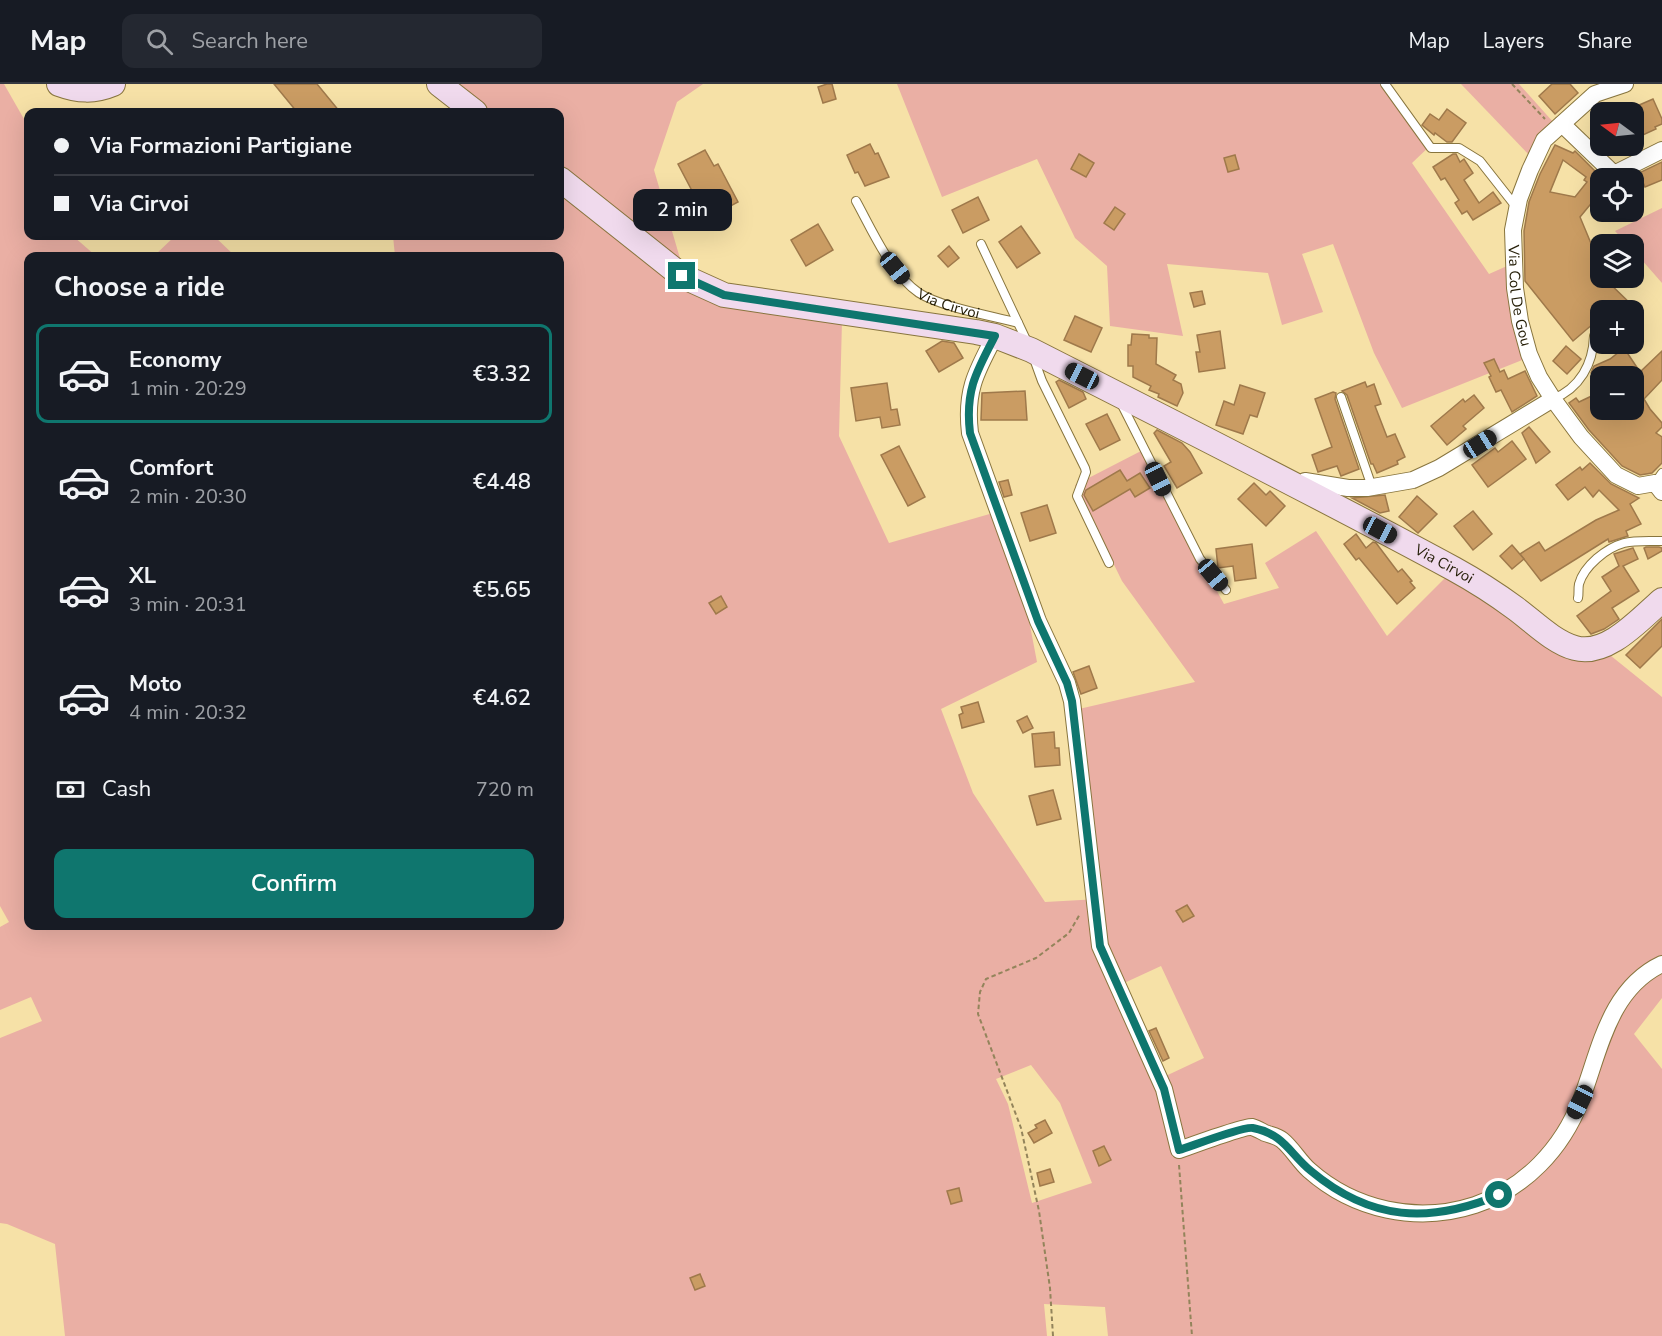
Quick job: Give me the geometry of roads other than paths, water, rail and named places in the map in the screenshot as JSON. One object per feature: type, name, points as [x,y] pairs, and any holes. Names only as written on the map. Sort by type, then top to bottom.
[{"type":"street","points":[[59,84],[87,91],[113,84]]},
{"type":"street","points":[[439,84],[470,108]]},
{"type":"street","name":"Via Col De Gou","points":[[1625,84],[1598,89],[1544,140],[1530,170],[1517,208],[1513,230],[1513,261],[1520,321],[1532,362],[1553,399],[1581,437],[1616,475],[1638,486],[1660,482]]},
{"type":"street","points":[[1562,124],[1614,174],[1662,150]]},
{"type":"street","name":"Via Cirvoi","points":[[564,182],[682,276],[724,295],[995,336],[1031,350],[1300,487],[1456,570],[1512,605],[1562,643],[1576,649],[1593,649],[1612,642],[1662,600]]},
{"type":"street","points":[[995,336],[972,382],[969,403],[970,433],[1038,621],[1067,683],[1072,701],[1100,946],[1164,1089],[1179,1150],[1251,1127],[1281,1139],[1309,1170],[1333,1188],[1353,1199],[1394,1213],[1412,1215],[1474,1206],[1523,1181],[1544,1162],[1563,1136],[1580,1102],[1610,1016],[1624,993],[1644,974],[1662,964]]},
{"type":"street","points":[[1300,487],[1305,481],[1348,488],[1372,487],[1413,480],[1439,468],[1553,399]]},
{"type":"lane","points":[[1384,84],[1431,148],[1459,148],[1479,161],[1517,208]]},
{"type":"lane","name":"Via Cirvoi","points":[[856,201],[895,268],[919,293],[933,300],[1018,323]]},
{"type":"lane","points":[[981,244],[1031,350],[1042,381],[1085,468],[1086,472],[1077,495],[1109,563]]},
{"type":"lane","points":[[1553,399],[1566,394],[1578,382],[1592,354]]},
{"type":"lane","points":[[1116,393],[1200,559],[1226,590]]},
{"type":"lane","points":[[1341,397],[1372,487]]},
{"type":"lane","points":[[1578,598],[1580,583],[1588,568],[1599,557],[1625,543],[1662,541]]}]
